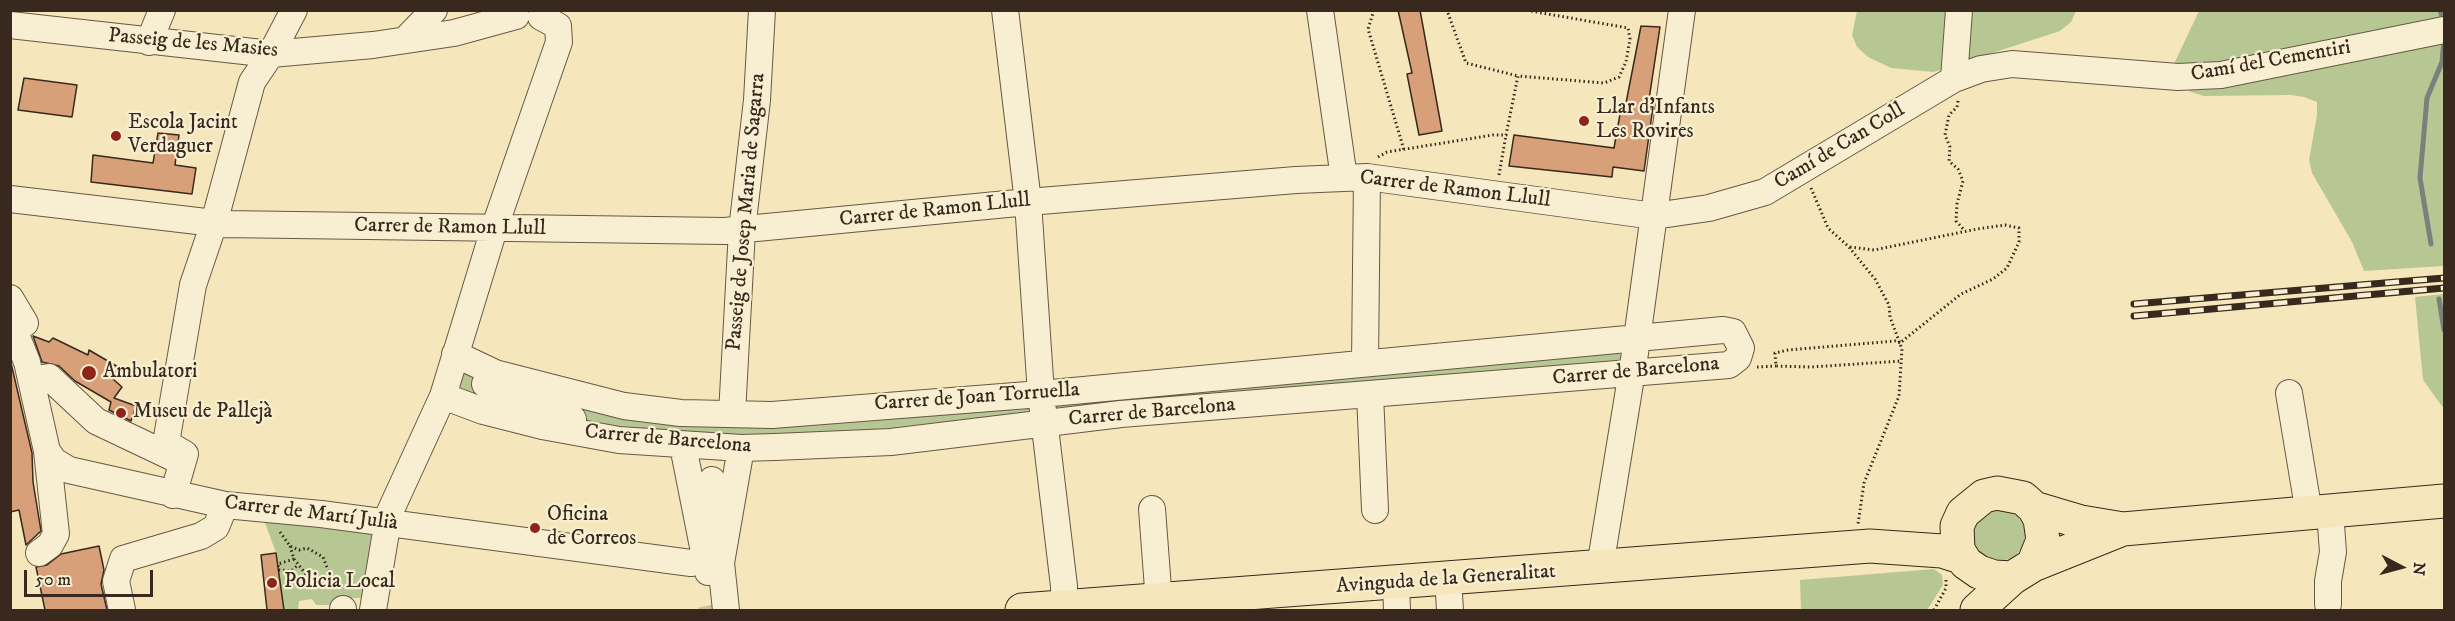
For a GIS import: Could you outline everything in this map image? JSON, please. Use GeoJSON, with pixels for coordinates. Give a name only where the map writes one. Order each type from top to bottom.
{"type":"FeatureCollection","features":[{"type":"Feature","properties":{"kind":"main road"},"geometry":{"type":"LineString","coordinates":[[1865,547],[1963,513],[1984,496],[1997,493],[2023,498],[2034,508],[2043,528],[2043,540],[2022,572],[1977,610]]}},
{"type":"Feature","properties":{"kind":"main road"},"geometry":{"type":"LineString","coordinates":[[2034,508],[2081,522],[2123,529],[2445,501]]}},
{"type":"Feature","properties":{"kind":"main road"},"geometry":{"type":"LineString","coordinates":[[1957,610],[1966,589],[1964,560],[1956,540],[1957,526],[1963,513]]}},
{"type":"Feature","properties":{"kind":"main road"},"geometry":{"type":"LineString","coordinates":[[1865,547],[1942,551],[1964,560],[1987,575],[2022,572],[2123,529]]}},
{"type":"Feature","properties":{"kind":"main road","name":"Avinguda de la Generalitat"},"geometry":{"type":"LineString","coordinates":[[1023,610],[1158,602],[1449,595],[1600,567],[1865,547]]}},
{"type":"Feature","properties":{"kind":"street"},"geometry":{"type":"LineString","coordinates":[[149,42],[162,10]]}},
{"type":"Feature","properties":{"kind":"street"},"geometry":{"type":"LineString","coordinates":[[173,495],[185,454],[166,443],[193,285],[213,223],[252,82],[271,54],[294,10]]}},
{"type":"Feature","properties":{"kind":"street"},"geometry":{"type":"LineString","coordinates":[[405,40],[434,10]]}},
{"type":"Feature","properties":{"kind":"street","name":"Passeig de Josep Maria de Sagarra"},"geometry":{"type":"LineString","coordinates":[[732,414],[742,230],[757,100],[762,10]]}},
{"type":"Feature","properties":{"kind":"street"},"geometry":{"type":"LineString","coordinates":[[1005,10],[1028,202],[1042,408],[1064,609]]}},
{"type":"Feature","properties":{"kind":"street"},"geometry":{"type":"LineString","coordinates":[[1320,10],[1356,177],[1357,361],[1428,376]]}},
{"type":"Feature","properties":{"kind":"street"},"geometry":{"type":"LineString","coordinates":[[1600,567],[1635,355],[1682,10]]}},
{"type":"Feature","properties":{"kind":"street"},"geometry":{"type":"LineString","coordinates":[[1954,79],[1959,10]]}},
{"type":"Feature","properties":{"kind":"street"},"geometry":{"type":"LineString","coordinates":[[373,610],[390,514],[443,396],[494,229],[559,42],[558,26],[529,13]]}},
{"type":"Feature","properties":{"kind":"street","name":"Passeig de les Masies"},"geometry":{"type":"LineString","coordinates":[[10,25],[271,54],[454,33],[529,13]]}},
{"type":"Feature","properties":{"kind":"street","name":"Camí del Cementiri"},"geometry":{"type":"LineString","coordinates":[[1954,79],[1981,69],[2012,64],[2178,77],[2221,75],[2445,30]]}},
{"type":"Feature","properties":{"kind":"street","name":"Camí de Can Coll"},"geometry":{"type":"LineString","coordinates":[[1654,216],[1709,208],[1765,192],[1954,79]]}},
{"type":"Feature","properties":{"kind":"street","name":"Carrer de Ramon Llull"},"geometry":{"type":"LineString","coordinates":[[10,199],[213,223],[494,229],[742,230],[1028,202],[1356,177],[1654,216]]}},
{"type":"Feature","properties":{"kind":"street"},"geometry":{"type":"LineString","coordinates":[[10,298],[25,323],[12,331],[27,362],[47,451],[56,534],[50,546],[39,553]]}},
{"type":"Feature","properties":{"kind":"street"},"geometry":{"type":"LineString","coordinates":[[1203,389],[1382,382],[1472,368],[1731,345]]}},
{"type":"Feature","properties":{"kind":"street","name":"Carrer de Joan Torruella"},"geometry":{"type":"LineString","coordinates":[[452,362],[624,406],[681,413],[772,415],[1042,408],[1203,389],[1357,361],[1506,348],[1635,355]]}},
{"type":"Feature","properties":{"kind":"street","name":"Carrer de Barcelona"},"geometry":{"type":"LineString","coordinates":[[443,396],[483,411],[542,426],[706,454],[741,448],[891,442],[1042,408],[1370,394],[1635,355]]}},
{"type":"Feature","properties":{"kind":"street"},"geometry":{"type":"LineString","coordinates":[[452,362],[556,415],[590,424],[657,434],[706,454],[919,422],[1042,408]]}},
{"type":"Feature","properties":{"kind":"street"},"geometry":{"type":"LineString","coordinates":[[31,380],[49,377],[96,421],[182,462]]}},
{"type":"Feature","properties":{"kind":"street"},"geometry":{"type":"LineString","coordinates":[[2289,393],[2332,552],[2328,604]]}},
{"type":"Feature","properties":{"kind":"street"},"geometry":{"type":"LineString","coordinates":[[1370,394],[1375,510]]}},
{"type":"Feature","properties":{"kind":"street"},"geometry":{"type":"LineString","coordinates":[[719,608],[720,563],[741,448]]}},
{"type":"Feature","properties":{"kind":"street","name":"Carrer de Martí Julià"},"geometry":{"type":"LineString","coordinates":[[47,451],[54,461],[69,470],[225,505],[390,523],[691,563],[700,561],[707,555]]}},
{"type":"Feature","properties":{"kind":"street"},"geometry":{"type":"LineString","coordinates":[[706,454],[716,519],[726,526]]}},
{"type":"Feature","properties":{"kind":"street"},"geometry":{"type":"LineString","coordinates":[[706,454],[707,555],[719,608]]}},
{"type":"Feature","properties":{"kind":"street"},"geometry":{"type":"LineString","coordinates":[[122,610],[116,581],[118,567],[123,559],[201,536],[216,527],[225,505]]}},
{"type":"Feature","properties":{"kind":"street"},"geometry":{"type":"LineString","coordinates":[[1152,509],[1158,602]]}},
{"type":"Feature","properties":{"kind":"path"},"geometry":{"type":"LineString","coordinates":[[1374,10],[1368,29],[1404,150]]}},
{"type":"Feature","properties":{"kind":"path"},"geometry":{"type":"LineString","coordinates":[[1448,13],[1466,63],[1518,76],[1604,83],[1619,77],[1626,62],[1630,39],[1628,28],[1525,10]]}},
{"type":"Feature","properties":{"kind":"path"},"geometry":{"type":"LineString","coordinates":[[1496,194],[1518,76]]}},
{"type":"Feature","properties":{"kind":"path"},"geometry":{"type":"LineString","coordinates":[[1954,79],[1959,97],[1957,107],[1949,115],[1945,135],[1950,147],[1949,161],[1958,169],[1963,182],[1956,220],[1965,231]]}},
{"type":"Feature","properties":{"kind":"path"},"geometry":{"type":"LineString","coordinates":[[1356,177],[1374,159],[1387,152],[1493,135],[1506,135]]}},
{"type":"Feature","properties":{"kind":"path"},"geometry":{"type":"LineString","coordinates":[[1810,165],[1810,187],[1828,228],[1848,246],[1875,279],[1889,305],[1890,317],[1900,343],[1902,361],[1896,410],[1872,461],[1860,503],[1865,547]]}},
{"type":"Feature","properties":{"kind":"path"},"geometry":{"type":"LineString","coordinates":[[1848,246],[1875,250],[1965,231],[2005,225],[2019,228],[2019,242],[2007,268],[1993,279],[1961,294],[1900,343]]}},
{"type":"Feature","properties":{"kind":"path"},"geometry":{"type":"LineString","coordinates":[[1900,343],[1895,341],[1788,350],[1775,353],[1776,366],[1811,367],[1902,361]]}},
{"type":"Feature","properties":{"kind":"path"},"geometry":{"type":"LineString","coordinates":[[271,510],[283,538],[290,546],[294,559],[309,578],[334,582]]}},
{"type":"Feature","properties":{"kind":"path"},"geometry":{"type":"LineString","coordinates":[[290,546],[299,550],[307,548],[323,557],[341,605]]}},
{"type":"Feature","properties":{"kind":"path"},"geometry":{"type":"LineString","coordinates":[[294,559],[278,564],[279,570],[291,571],[298,565]]}},
{"type":"Feature","properties":{"kind":"green space"},"geometry":{"type":"Polygon","coordinates":[[[1857,11],[2076,11],[2071,22],[2060,31],[1934,72],[1891,68],[1868,57],[1857,47],[1852,35],[1857,11]]]}},
{"type":"Feature","properties":{"kind":"green space"},"geometry":{"type":"Polygon","coordinates":[[[2199,11],[2444,11],[2444,266],[2364,271],[2352,242],[2312,173],[2309,160],[2317,102],[2291,95],[2204,96],[2191,92],[2173,79],[2173,66],[2199,11]]]}},
{"type":"Feature","properties":{"kind":"green space"},"geometry":{"type":"Polygon","coordinates":[[[2444,294],[2444,409],[2423,380],[2415,297],[2444,294]]]}},
{"type":"Feature","properties":{"kind":"green space"},"geometry":{"type":"Polygon","coordinates":[[[1621,341],[1619,373],[683,446],[443,396],[451,364],[681,413],[1621,341]]]}},
{"type":"Feature","properties":{"kind":"green space"},"geometry":{"type":"Polygon","coordinates":[[[260,509],[390,523],[375,598],[344,598],[331,605],[316,605],[312,599],[299,601],[298,610],[284,610],[276,553],[260,509]]]}},
{"type":"Feature","properties":{"kind":"green space"},"geometry":{"type":"Polygon","coordinates":[[[1994,509],[2004,509],[2018,516],[2025,535],[2018,554],[2004,561],[1994,561],[1984,557],[1977,550],[1973,540],[1973,530],[1977,520],[1984,513],[1994,509]]]}},
{"type":"Feature","properties":{"kind":"green space"},"geometry":{"type":"Polygon","coordinates":[[[1934,569],[1942,575],[1943,585],[1927,610],[1801,610],[1800,580],[1934,569]]]}},
{"type":"Feature","properties":{"kind":"building"},"geometry":{"type":"Polygon","coordinates":[[[1398,10],[1420,10],[1442,131],[1419,135],[1407,74],[1412,73],[1398,10]]]}},
{"type":"Feature","properties":{"kind":"building"},"geometry":{"type":"Polygon","coordinates":[[[1641,26],[1660,27],[1648,106],[1653,107],[1644,171],[1613,167],[1612,177],[1509,166],[1514,135],[1614,148],[1622,103],[1626,103],[1641,26]]]}},
{"type":"Feature","properties":{"kind":"building"},"geometry":{"type":"Polygon","coordinates":[[[24,78],[77,85],[72,117],[18,110],[24,78]]]}},
{"type":"Feature","properties":{"kind":"building"},"geometry":{"type":"Polygon","coordinates":[[[158,133],[179,135],[175,165],[196,168],[192,194],[91,182],[93,155],[153,163],[158,133]]]}},
{"type":"Feature","properties":{"kind":"building","name":"Ambulatori"},"geometry":{"type":"Polygon","coordinates":[[[33,336],[49,342],[53,338],[88,355],[89,350],[118,367],[113,379],[122,387],[114,398],[136,406],[131,421],[109,410],[111,402],[75,381],[59,366],[42,362],[33,336]]]}},
{"type":"Feature","properties":{"kind":"building"},"geometry":{"type":"Polygon","coordinates":[[[11,363],[32,453],[33,482],[41,531],[26,545],[19,510],[10,512],[11,363]]]}},
{"type":"Feature","properties":{"kind":"building"},"geometry":{"type":"Polygon","coordinates":[[[99,546],[104,570],[101,584],[107,610],[45,610],[36,567],[47,565],[61,554],[99,546]]]}},
{"type":"Feature","properties":{"kind":"building","name":"Policia Local"},"geometry":{"type":"Polygon","coordinates":[[[276,553],[284,610],[267,610],[261,555],[276,553]]]}},
{"type":"Feature","properties":{"kind":"waterway"},"geometry":{"type":"LineString","coordinates":[[2440,10],[2444,23]]}},
{"type":"Feature","properties":{"kind":"waterway"},"geometry":{"type":"LineString","coordinates":[[2431,244],[2420,178],[2427,98],[2442,62],[2444,40]]}},
{"type":"Feature","properties":{"kind":"waterway"},"geometry":{"type":"LineString","coordinates":[[2439,299],[2444,330]]}},
{"type":"Feature","properties":{"kind":"tunnel"},"geometry":{"type":"LineString","coordinates":[[711,605],[712,610]]}},
{"type":"Feature","properties":{"kind":"railway"},"geometry":{"type":"LineString","coordinates":[[2134,304],[2444,278]]}},
{"type":"Feature","properties":{"kind":"railway"},"geometry":{"type":"LineString","coordinates":[[2134,316],[2444,288]]}},
{"type":"Feature","properties":{"kind":"place","name":"Llar d'Infants Les Rovires"},"geometry":{"type":"Point","coordinates":[1584,121]}},
{"type":"Feature","properties":{"kind":"place","name":"Escola Jacint Verdaguer"},"geometry":{"type":"Point","coordinates":[116,136]}},
{"type":"Feature","properties":{"kind":"place","name":"Ambulatori"},"geometry":{"type":"Point","coordinates":[89,373]}},
{"type":"Feature","properties":{"kind":"place","name":"Museu de Pallejà"},"geometry":{"type":"Point","coordinates":[121,413]}},
{"type":"Feature","properties":{"kind":"place","name":"Oficina de Correos"},"geometry":{"type":"Point","coordinates":[535,528]}},
{"type":"Feature","properties":{"kind":"place","name":"Policia Local"},"geometry":{"type":"Point","coordinates":[272,583]}}]}
